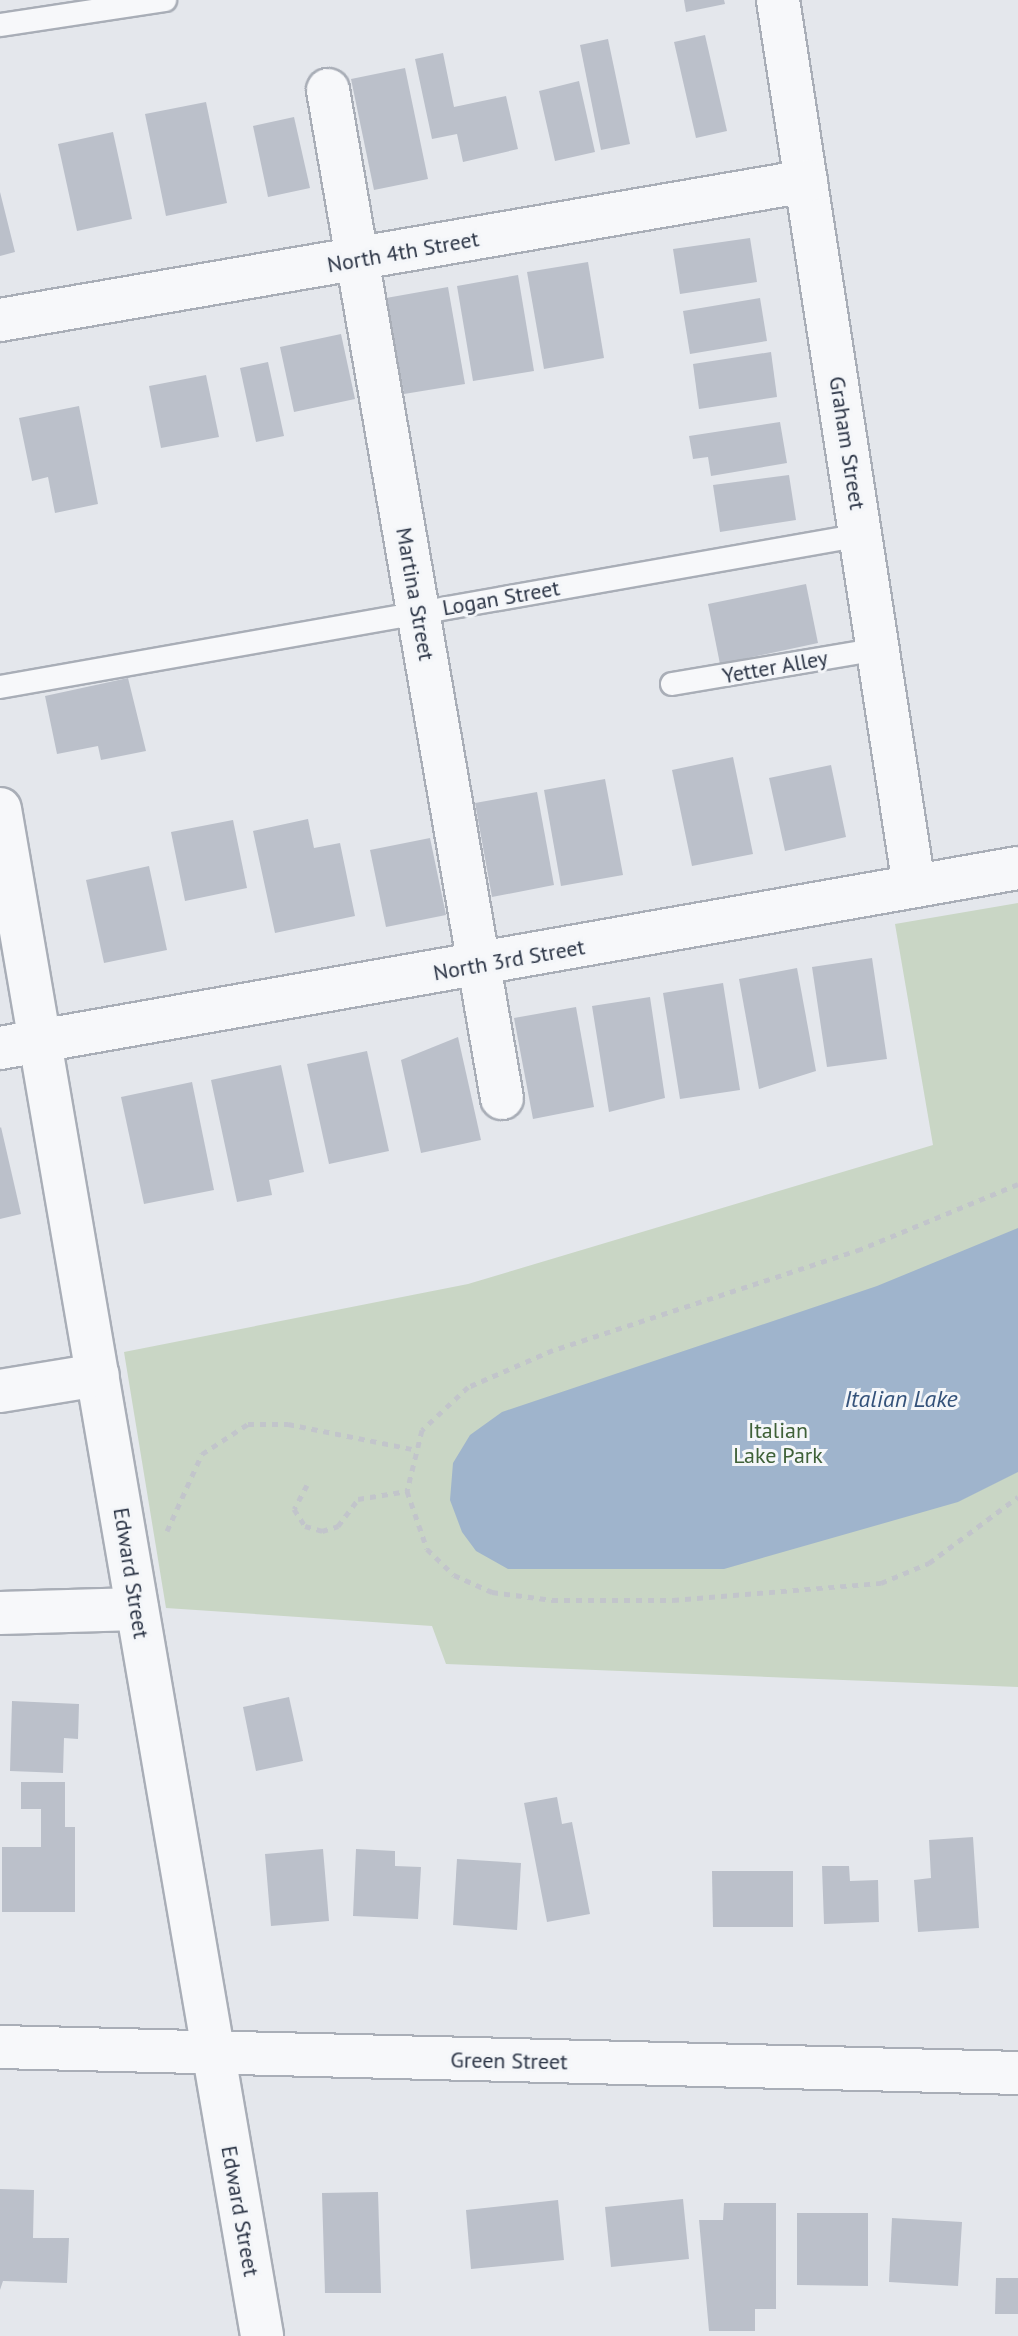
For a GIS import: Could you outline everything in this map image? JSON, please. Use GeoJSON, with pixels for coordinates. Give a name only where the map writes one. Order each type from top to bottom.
{"type":"FeatureCollection","features":[{"type":"Feature","properties":{"kind":"street","name":"Graham Street"},"geometry":{"type":"LineString","coordinates":[[778,0],[914,886]]}},
{"type":"Feature","properties":{"kind":"street","name":"Martina Street"},"geometry":{"type":"LineString","coordinates":[[328,90],[502,1098]]}},
{"type":"Feature","properties":{"kind":"street","name":"North 4th Street"},"geometry":{"type":"LineString","coordinates":[[0,320],[806,181]]}},
{"type":"Feature","properties":{"kind":"street","name":"Edward Street"},"geometry":{"type":"LineString","coordinates":[[0,809],[20,1044],[98,1375],[262,2336]]}},
{"type":"Feature","properties":{"kind":"street","name":"North 3rd Street"},"geometry":{"type":"LineString","coordinates":[[20,1044],[1018,868]]}},
{"type":"Feature","properties":{"kind":"street"},"geometry":{"type":"LineString","coordinates":[[0,1391],[98,1375]]}},
{"type":"Feature","properties":{"kind":"street"},"geometry":{"type":"LineString","coordinates":[[0,1613],[137,1609]]}},
{"type":"Feature","properties":{"kind":"street","name":"Green Street"},"geometry":{"type":"LineString","coordinates":[[0,2047],[1018,2073]]}},
{"type":"Feature","properties":{"kind":"lane"},"geometry":{"type":"LineString","coordinates":[[0,25],[160,0]]}},
{"type":"Feature","properties":{"kind":"lane","name":"Logan Street"},"geometry":{"type":"LineString","coordinates":[[0,687],[861,535]]}},
{"type":"Feature","properties":{"kind":"lane","name":"Yetter Alley"},"geometry":{"type":"LineString","coordinates":[[672,684],[879,649]]}},
{"type":"Feature","properties":{"kind":"path"},"geometry":{"type":"LineString","coordinates":[[1018,1184],[861,1249],[491,1376],[437,1411],[412,1449],[407,1491],[427,1549],[454,1575],[492,1592],[552,1600],[673,1600],[881,1583],[929,1563],[1018,1497]]}},
{"type":"Feature","properties":{"kind":"path"},"geometry":{"type":"LineString","coordinates":[[167,1531],[202,1454],[248,1424],[288,1424],[412,1449]]}},
{"type":"Feature","properties":{"kind":"path"},"geometry":{"type":"LineString","coordinates":[[307,1485],[294,1509],[305,1526],[322,1531],[344,1521],[358,1499],[407,1491]]}},
{"type":"Feature","properties":{"kind":"green space","name":"Italian Lake Park"},"geometry":{"type":"Polygon","coordinates":[[[1018,903],[1018,1687],[446,1664],[432,1626],[166,1608],[124,1352],[468,1284],[933,1145],[895,924],[1018,903]]]}},
{"type":"Feature","properties":{"kind":"water","name":"Italian Lake"},"geometry":{"type":"Polygon","coordinates":[[[1018,1228],[1018,1472],[958,1502],[724,1569],[508,1569],[476,1551],[462,1532],[450,1500],[453,1463],[470,1435],[502,1412],[877,1286],[1018,1228]]]}},
{"type":"Feature","properties":{"kind":"building"},"geometry":{"type":"Polygon","coordinates":[[[684,0],[724,0],[725,4],[686,12],[684,0]]]}},
{"type":"Feature","properties":{"kind":"building"},"geometry":{"type":"Polygon","coordinates":[[[705,35],[727,131],[696,138],[674,42],[705,35]]]}},
{"type":"Feature","properties":{"kind":"building"},"geometry":{"type":"Polygon","coordinates":[[[608,39],[630,144],[601,150],[580,45],[608,39]]]}},
{"type":"Feature","properties":{"kind":"building"},"geometry":{"type":"Polygon","coordinates":[[[443,53],[454,107],[506,96],[518,149],[463,162],[457,134],[432,139],[415,59],[443,53]]]}},
{"type":"Feature","properties":{"kind":"building"},"geometry":{"type":"Polygon","coordinates":[[[405,68],[428,179],[374,190],[351,79],[405,68]]]}},
{"type":"Feature","properties":{"kind":"building"},"geometry":{"type":"Polygon","coordinates":[[[579,81],[595,152],[555,161],[539,91],[579,81]]]}},
{"type":"Feature","properties":{"kind":"building"},"geometry":{"type":"Polygon","coordinates":[[[206,102],[227,203],[166,216],[145,114],[206,102]]]}},
{"type":"Feature","properties":{"kind":"building"},"geometry":{"type":"Polygon","coordinates":[[[294,117],[310,188],[268,197],[253,126],[294,117]]]}},
{"type":"Feature","properties":{"kind":"building"},"geometry":{"type":"Polygon","coordinates":[[[113,132],[132,219],[77,231],[58,144],[113,132]]]}},
{"type":"Feature","properties":{"kind":"building"},"geometry":{"type":"Polygon","coordinates":[[[0,192],[15,252],[0,256],[0,192]]]}},
{"type":"Feature","properties":{"kind":"building"},"geometry":{"type":"Polygon","coordinates":[[[750,238],[757,282],[680,294],[673,249],[750,238]]]}},
{"type":"Feature","properties":{"kind":"building"},"geometry":{"type":"Polygon","coordinates":[[[588,262],[604,358],[544,369],[527,272],[588,262]]]}},
{"type":"Feature","properties":{"kind":"building"},"geometry":{"type":"Polygon","coordinates":[[[518,275],[534,371],[473,381],[457,286],[518,275]]]}},
{"type":"Feature","properties":{"kind":"building"},"geometry":{"type":"Polygon","coordinates":[[[448,287],[465,384],[404,394],[386,298],[448,287]]]}},
{"type":"Feature","properties":{"kind":"building"},"geometry":{"type":"Polygon","coordinates":[[[760,298],[767,341],[690,354],[683,311],[760,298]]]}},
{"type":"Feature","properties":{"kind":"building"},"geometry":{"type":"Polygon","coordinates":[[[341,334],[355,399],[294,412],[280,347],[341,334]]]}},
{"type":"Feature","properties":{"kind":"building"},"geometry":{"type":"Polygon","coordinates":[[[771,352],[777,397],[699,409],[693,364],[771,352]]]}},
{"type":"Feature","properties":{"kind":"building"},"geometry":{"type":"Polygon","coordinates":[[[268,362],[284,436],[256,442],[240,368],[268,362]]]}},
{"type":"Feature","properties":{"kind":"building"},"geometry":{"type":"Polygon","coordinates":[[[206,375],[219,437],[161,448],[149,386],[206,375]]]}},
{"type":"Feature","properties":{"kind":"building"},"geometry":{"type":"Polygon","coordinates":[[[79,406],[98,504],[55,513],[48,477],[32,481],[19,418],[79,406]]]}},
{"type":"Feature","properties":{"kind":"building"},"geometry":{"type":"Polygon","coordinates":[[[780,422],[787,463],[711,476],[708,457],[693,459],[689,436],[780,422]]]}},
{"type":"Feature","properties":{"kind":"building"},"geometry":{"type":"Polygon","coordinates":[[[789,475],[796,520],[720,532],[713,485],[789,475]]]}},
{"type":"Feature","properties":{"kind":"building"},"geometry":{"type":"Polygon","coordinates":[[[806,584],[818,643],[720,664],[708,604],[806,584]]]}},
{"type":"Feature","properties":{"kind":"building"},"geometry":{"type":"Polygon","coordinates":[[[128,678],[146,751],[101,760],[98,746],[57,754],[45,696],[128,678]]]}},
{"type":"Feature","properties":{"kind":"building"},"geometry":{"type":"Polygon","coordinates":[[[733,757],[753,854],[692,866],[672,770],[733,757]]]}},
{"type":"Feature","properties":{"kind":"building"},"geometry":{"type":"Polygon","coordinates":[[[831,765],[846,837],[785,851],[769,778],[831,765]]]}},
{"type":"Feature","properties":{"kind":"building"},"geometry":{"type":"Polygon","coordinates":[[[605,779],[623,875],[561,886],[544,790],[605,779]]]}},
{"type":"Feature","properties":{"kind":"building"},"geometry":{"type":"Polygon","coordinates":[[[537,792],[554,885],[492,897],[475,803],[537,792]]]}},
{"type":"Feature","properties":{"kind":"building"},"geometry":{"type":"Polygon","coordinates":[[[308,819],[314,848],[340,843],[355,916],[275,933],[253,831],[308,819]]]}},
{"type":"Feature","properties":{"kind":"building"},"geometry":{"type":"Polygon","coordinates":[[[233,820],[247,888],[185,901],[171,832],[233,820]]]}},
{"type":"Feature","properties":{"kind":"building"},"geometry":{"type":"Polygon","coordinates":[[[430,838],[446,915],[386,927],[370,850],[430,838]]]}},
{"type":"Feature","properties":{"kind":"building"},"geometry":{"type":"Polygon","coordinates":[[[149,866],[167,950],[104,963],[86,880],[149,866]]]}},
{"type":"Feature","properties":{"kind":"building"},"geometry":{"type":"Polygon","coordinates":[[[872,958],[887,1059],[827,1067],[812,967],[872,958]]]}},
{"type":"Feature","properties":{"kind":"building"},"geometry":{"type":"Polygon","coordinates":[[[797,968],[816,1071],[759,1089],[739,979],[797,968]]]}},
{"type":"Feature","properties":{"kind":"building"},"geometry":{"type":"Polygon","coordinates":[[[723,983],[740,1090],[680,1099],[663,993],[723,983]]]}},
{"type":"Feature","properties":{"kind":"building"},"geometry":{"type":"Polygon","coordinates":[[[650,997],[665,1098],[609,1112],[592,1006],[650,997]]]}},
{"type":"Feature","properties":{"kind":"building"},"geometry":{"type":"Polygon","coordinates":[[[576,1007],[594,1107],[533,1119],[514,1018],[576,1007]]]}},
{"type":"Feature","properties":{"kind":"building"},"geometry":{"type":"Polygon","coordinates":[[[458,1037],[481,1140],[421,1153],[401,1060],[458,1037]]]}},
{"type":"Feature","properties":{"kind":"building"},"geometry":{"type":"Polygon","coordinates":[[[367,1051],[389,1151],[329,1164],[307,1064],[367,1051]]]}},
{"type":"Feature","properties":{"kind":"building"},"geometry":{"type":"Polygon","coordinates":[[[281,1065],[304,1172],[269,1180],[272,1195],[237,1202],[211,1080],[281,1065]]]}},
{"type":"Feature","properties":{"kind":"building"},"geometry":{"type":"Polygon","coordinates":[[[192,1082],[214,1190],[144,1204],[121,1097],[192,1082]]]}},
{"type":"Feature","properties":{"kind":"building"},"geometry":{"type":"Polygon","coordinates":[[[0,1128],[21,1214],[0,1219],[0,1128]]]}},
{"type":"Feature","properties":{"kind":"building"},"geometry":{"type":"Polygon","coordinates":[[[289,1697],[303,1761],[256,1771],[243,1707],[289,1697]]]}},
{"type":"Feature","properties":{"kind":"building"},"geometry":{"type":"Polygon","coordinates":[[[12,1701],[79,1704],[78,1739],[64,1738],[63,1773],[10,1771],[12,1701]]]}},
{"type":"Feature","properties":{"kind":"building"},"geometry":{"type":"Polygon","coordinates":[[[21,1782],[65,1782],[65,1827],[75,1827],[75,1912],[2,1912],[2,1847],[41,1847],[41,1809],[21,1809],[21,1782]]]}},
{"type":"Feature","properties":{"kind":"building"},"geometry":{"type":"Polygon","coordinates":[[[557,1797],[562,1824],[572,1822],[590,1914],[547,1922],[524,1803],[557,1797]]]}},
{"type":"Feature","properties":{"kind":"building"},"geometry":{"type":"Polygon","coordinates":[[[973,1837],[979,1928],[918,1932],[914,1880],[931,1878],[929,1840],[973,1837]]]}},
{"type":"Feature","properties":{"kind":"building"},"geometry":{"type":"Polygon","coordinates":[[[323,1849],[329,1921],[271,1926],[265,1854],[323,1849]]]}},
{"type":"Feature","properties":{"kind":"building"},"geometry":{"type":"Polygon","coordinates":[[[356,1849],[395,1851],[395,1866],[421,1867],[418,1919],[353,1916],[356,1849]]]}},
{"type":"Feature","properties":{"kind":"building"},"geometry":{"type":"Polygon","coordinates":[[[457,1859],[521,1863],[517,1930],[453,1925],[457,1859]]]}},
{"type":"Feature","properties":{"kind":"building"},"geometry":{"type":"Polygon","coordinates":[[[822,1866],[849,1866],[850,1881],[878,1880],[879,1922],[824,1924],[822,1866]]]}},
{"type":"Feature","properties":{"kind":"building"},"geometry":{"type":"Polygon","coordinates":[[[712,1871],[793,1871],[793,1927],[713,1927],[712,1871]]]}},
{"type":"Feature","properties":{"kind":"building"},"geometry":{"type":"Polygon","coordinates":[[[0,2189],[34,2190],[33,2238],[69,2238],[67,2283],[3,2281],[0,2290],[0,2189]]]}},
{"type":"Feature","properties":{"kind":"building"},"geometry":{"type":"Polygon","coordinates":[[[378,2192],[381,2293],[325,2293],[322,2193],[378,2192]]]}},
{"type":"Feature","properties":{"kind":"building"},"geometry":{"type":"Polygon","coordinates":[[[683,2199],[689,2259],[611,2267],[605,2207],[683,2199]]]}},
{"type":"Feature","properties":{"kind":"building"},"geometry":{"type":"Polygon","coordinates":[[[558,2200],[564,2260],[471,2269],[466,2210],[558,2200]]]}},
{"type":"Feature","properties":{"kind":"building"},"geometry":{"type":"Polygon","coordinates":[[[724,2203],[776,2203],[776,2309],[755,2309],[755,2331],[709,2331],[699,2220],[723,2220],[724,2203]]]}},
{"type":"Feature","properties":{"kind":"building"},"geometry":{"type":"Polygon","coordinates":[[[797,2213],[868,2213],[868,2286],[797,2285],[797,2213]]]}},
{"type":"Feature","properties":{"kind":"building"},"geometry":{"type":"Polygon","coordinates":[[[892,2218],[962,2222],[958,2286],[889,2282],[892,2218]]]}},
{"type":"Feature","properties":{"kind":"building"},"geometry":{"type":"Polygon","coordinates":[[[996,2278],[1018,2278],[1018,2314],[995,2314],[996,2278]]]}}]}
